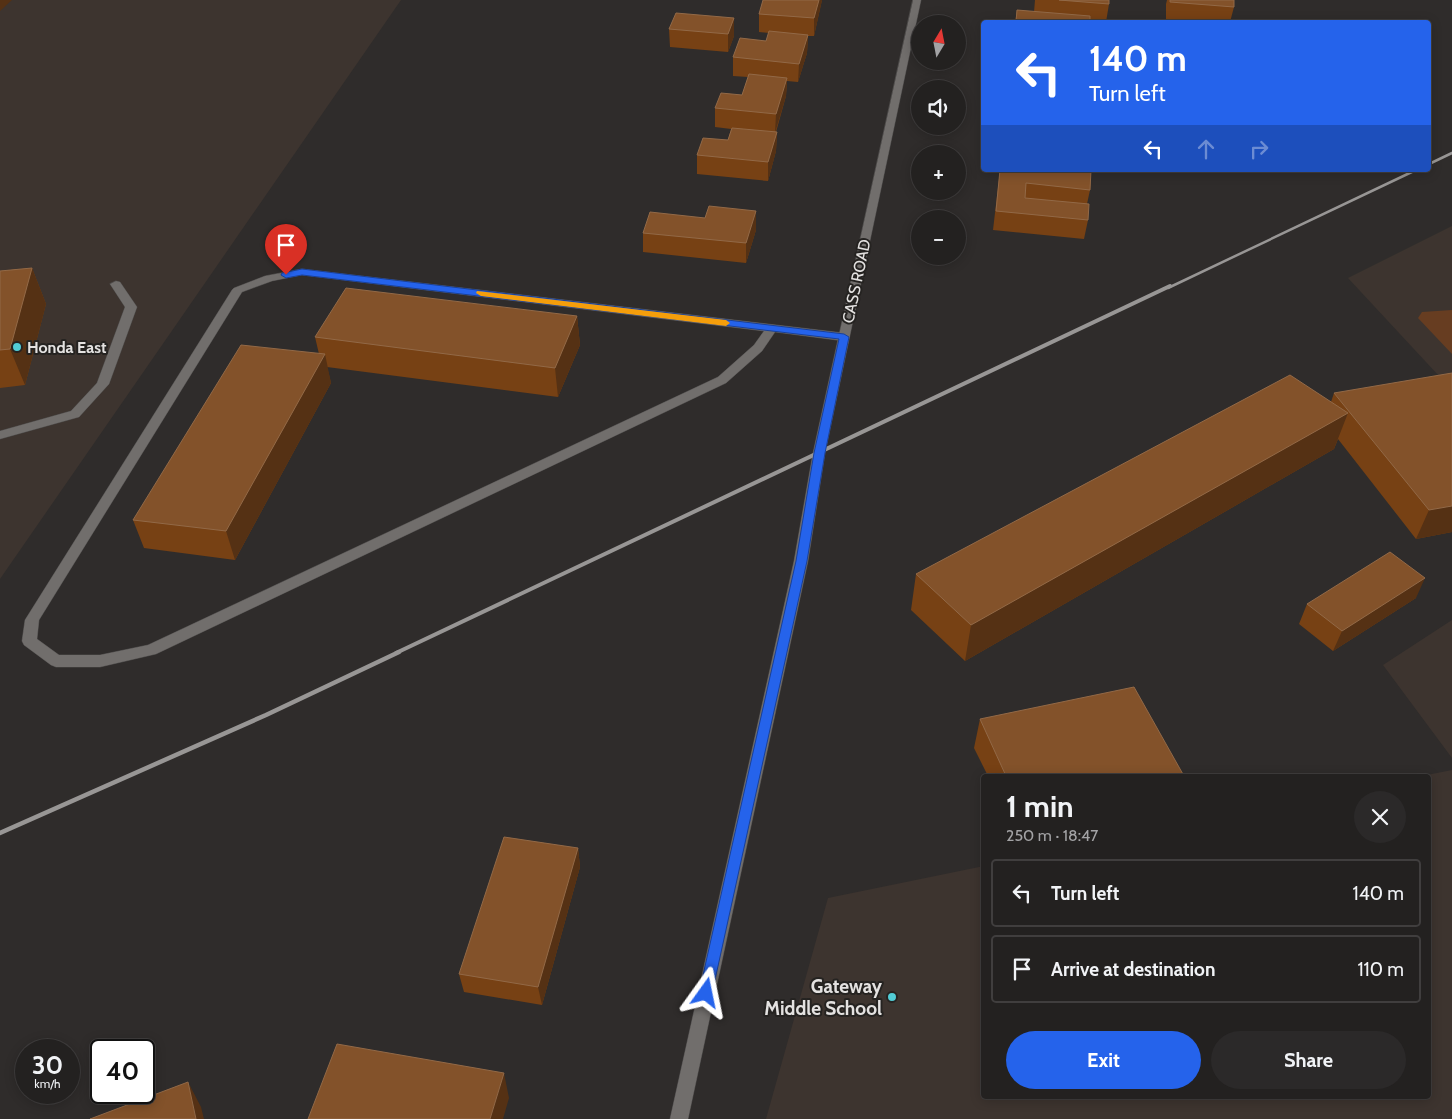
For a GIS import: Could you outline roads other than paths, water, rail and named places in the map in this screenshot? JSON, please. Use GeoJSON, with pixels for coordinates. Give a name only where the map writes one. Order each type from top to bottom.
{"type":"FeatureCollection","features":[{"type":"Feature","properties":{"kind":"street","name":"CASS ROAD"},"geometry":{"type":"LineString","coordinates":[[679,1119],[801,561],[820,453],[917,0]]}},
{"type":"Feature","properties":{"kind":"street"},"geometry":{"type":"LineString","coordinates":[[772,328],[758,348],[722,380],[151,650],[100,661],[56,661],[29,642],[32,620],[52,586],[238,290],[269,278],[302,272],[772,328],[844,337]]}},
{"type":"Feature","properties":{"kind":"street"},"geometry":{"type":"LineString","coordinates":[[0,436],[75,414],[103,384],[131,307],[116,284]]}},
{"type":"Feature","properties":{"kind":"railway"},"geometry":{"type":"LineString","coordinates":[[1431,163],[1452,153]]}},
{"type":"Feature","properties":{"kind":"railway"},"geometry":{"type":"LineString","coordinates":[[1168,288],[1412,172]]}},
{"type":"Feature","properties":{"kind":"railway"},"geometry":{"type":"LineString","coordinates":[[396,653],[1170,286]]}},
{"type":"Feature","properties":{"kind":"railway"},"geometry":{"type":"LineString","coordinates":[[0,833],[266,715],[399,652]]}},
{"type":"Feature","properties":{"kind":"place","name":"Honda East"},"geometry":{"type":"Point","coordinates":[17,347]}},
{"type":"Feature","properties":{"kind":"place","name":"Gateway Middle School"},"geometry":{"type":"Point","coordinates":[892,997]}}]}
